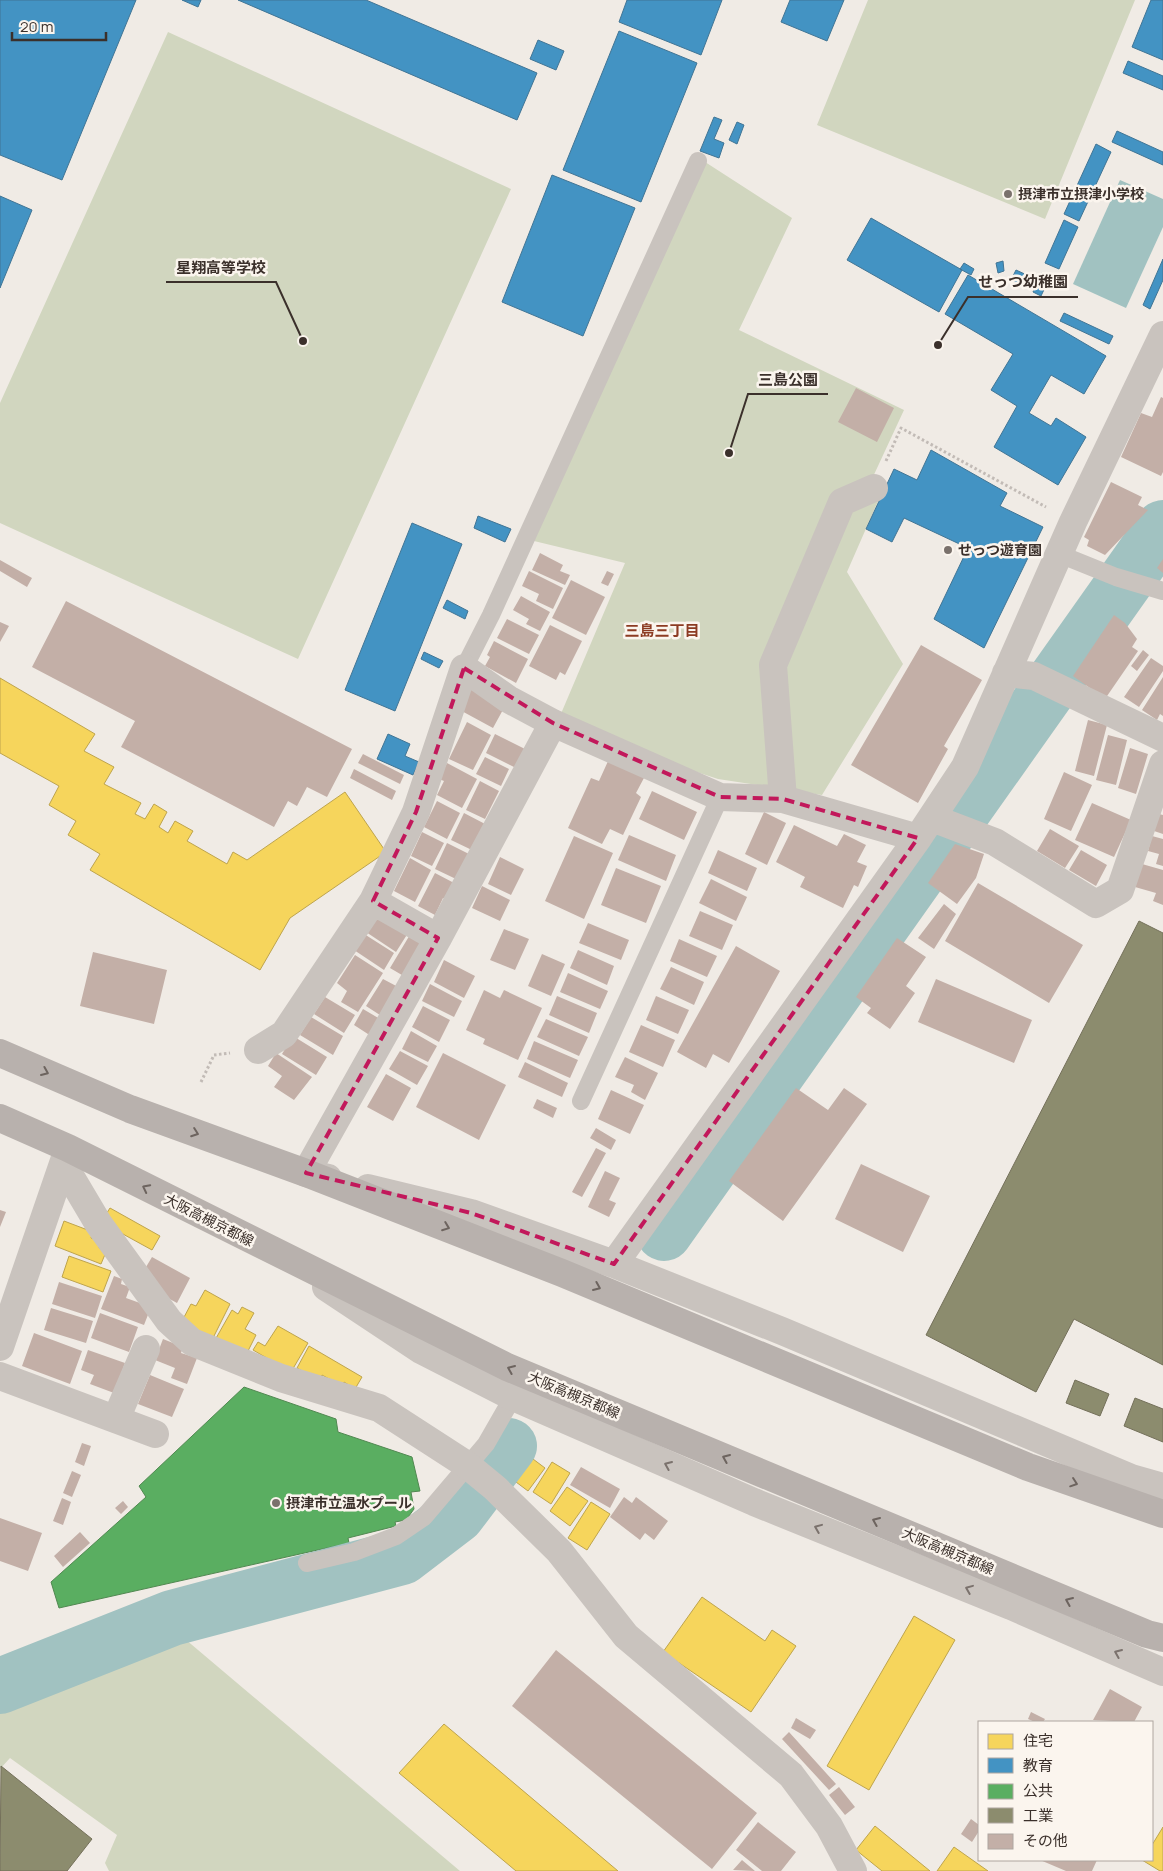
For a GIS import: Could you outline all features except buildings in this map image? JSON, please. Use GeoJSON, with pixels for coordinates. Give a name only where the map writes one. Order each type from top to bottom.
{"type":"FeatureCollection","features":[{"type":"Feature","properties":{"kind":"main road"},"geometry":{"type":"LineString","coordinates":[[0,1053],[130,1109],[306,1172],[562,1273],[1028,1467],[1163,1514]]}},
{"type":"Feature","properties":{"kind":"main road","name":"大阪高槻京都線"},"geometry":{"type":"LineString","coordinates":[[0,1118],[65,1156],[270,1251],[507,1367],[985,1567],[1163,1638]]}},
{"type":"Feature","properties":{"kind":"street"},"geometry":{"type":"LineString","coordinates":[[614,1264],[939,826],[1073,522],[1155,374],[1163,335]]}},
{"type":"Feature","properties":{"kind":"street"},"geometry":{"type":"LineString","coordinates":[[783,799],[773,665],[842,502],[874,488]]}},
{"type":"Feature","properties":{"kind":"street"},"geometry":{"type":"LineString","coordinates":[[258,1050],[284,1034],[373,901],[416,812],[464,668],[508,699],[553,723],[720,797],[783,799],[939,826],[994,842],[1096,904],[1120,890],[1163,764]]}},
{"type":"Feature","properties":{"kind":"street"},"geometry":{"type":"LineString","coordinates":[[1006,673],[1034,676],[1163,738]]}},
{"type":"Feature","properties":{"kind":"street"},"geometry":{"type":"LineString","coordinates":[[553,723],[438,938],[306,1172],[471,1213],[614,1264],[782,1331],[1131,1478],[1163,1487]]}},
{"type":"Feature","properties":{"kind":"street"},"geometry":{"type":"LineString","coordinates":[[373,901],[438,938]]}},
{"type":"Feature","properties":{"kind":"street"},"geometry":{"type":"LineString","coordinates":[[0,1347],[65,1156]]}},
{"type":"Feature","properties":{"kind":"street"},"geometry":{"type":"LineString","coordinates":[[65,1156],[98,1223],[163,1314],[192,1342],[280,1378],[379,1408],[480,1475],[559,1551],[626,1636],[792,1775],[829,1826],[853,1871]]}},
{"type":"Feature","properties":{"kind":"street"},"geometry":{"type":"LineString","coordinates":[[270,1251],[421,1350],[513,1398],[754,1502],[1011,1606],[1163,1672]]}},
{"type":"Feature","properties":{"kind":"street"},"geometry":{"type":"LineString","coordinates":[[116,1419],[146,1350]]}},
{"type":"Feature","properties":{"kind":"street"},"geometry":{"type":"LineString","coordinates":[[0,1376],[155,1434]]}},
{"type":"Feature","properties":{"kind":"lane"},"geometry":{"type":"LineString","coordinates":[[464,668],[491,616],[698,161]]}},
{"type":"Feature","properties":{"kind":"lane"},"geometry":{"type":"LineString","coordinates":[[1059,554],[1116,577],[1163,591]]}},
{"type":"Feature","properties":{"kind":"lane"},"geometry":{"type":"LineString","coordinates":[[581,1101],[720,797]]}},
{"type":"Feature","properties":{"kind":"lane"},"geometry":{"type":"LineString","coordinates":[[306,1563],[354,1552],[396,1536],[480,1475],[486,1444],[513,1398]]}},
{"type":"Feature","properties":{"kind":"path"},"geometry":{"type":"LineString","coordinates":[[874,488],[901,428],[1073,522]]}},
{"type":"Feature","properties":{"kind":"path"},"geometry":{"type":"LineString","coordinates":[[200,1082],[214,1055],[258,1050]]}},
{"type":"Feature","properties":{"kind":"highlighted area"},"geometry":{"type":"Polygon","coordinates":[[[464,668],[553,723],[720,797],[783,799],[918,838],[614,1264],[471,1213],[306,1173],[438,938],[373,901],[416,812],[464,668]]]}},
{"type":"Feature","properties":{"kind":"green space"},"geometry":{"type":"Polygon","coordinates":[[[868,0],[1135,0],[1045,219],[817,125],[868,0]]]}},
{"type":"Feature","properties":{"kind":"green space"},"geometry":{"type":"Polygon","coordinates":[[[168,32],[511,189],[298,659],[0,523],[0,403],[168,32]]]}},
{"type":"Feature","properties":{"kind":"green space"},"geometry":{"type":"Polygon","coordinates":[[[702,160],[792,218],[739,330],[904,410],[865,494],[879,499],[847,572],[903,664],[822,795],[718,779],[651,757],[560,716],[625,563],[534,541],[702,160]]]}},
{"type":"Feature","properties":{"kind":"green space"},"geometry":{"type":"Polygon","coordinates":[[[172,1628],[460,1871],[109,1871],[105,1863],[117,1835],[10,1758],[0,1769],[0,1701],[172,1628]]]}},
{"type":"Feature","properties":{"kind":"water"},"geometry":{"type":"Polygon","coordinates":[[[1120,180],[1163,199],[1163,227],[1126,308],[1073,284],[1120,180]]]}},
{"type":"Feature","properties":{"kind":"waterway"},"geometry":{"type":"LineString","coordinates":[[664,1233],[1163,528]]}},
{"type":"Feature","properties":{"kind":"waterway"},"geometry":{"type":"LineString","coordinates":[[0,1686],[172,1618],[402,1557],[457,1515],[509,1446]]}},
{"type":"Feature","properties":{"kind":"place","name":"摂津市立摂津小学校"},"geometry":{"type":"Point","coordinates":[1008,194]}},
{"type":"Feature","properties":{"kind":"place","name":"星翔高等学校"},"geometry":{"type":"Point","coordinates":[303,341]}},
{"type":"Feature","properties":{"kind":"place","name":"せっつ幼稚園"},"geometry":{"type":"Point","coordinates":[938,345]}},
{"type":"Feature","properties":{"kind":"place","name":"三島公園"},"geometry":{"type":"Point","coordinates":[729,453]}},
{"type":"Feature","properties":{"kind":"place","name":"せっつ遊育園"},"geometry":{"type":"Point","coordinates":[948,550]}},
{"type":"Feature","properties":{"kind":"place","name":"摂津市立温水プール"},"geometry":{"type":"Point","coordinates":[276,1503]}},
{"type":"Feature","properties":{"kind":"district","name":"三島三丁目"},"geometry":{"type":"Point","coordinates":[662,631]}}]}
